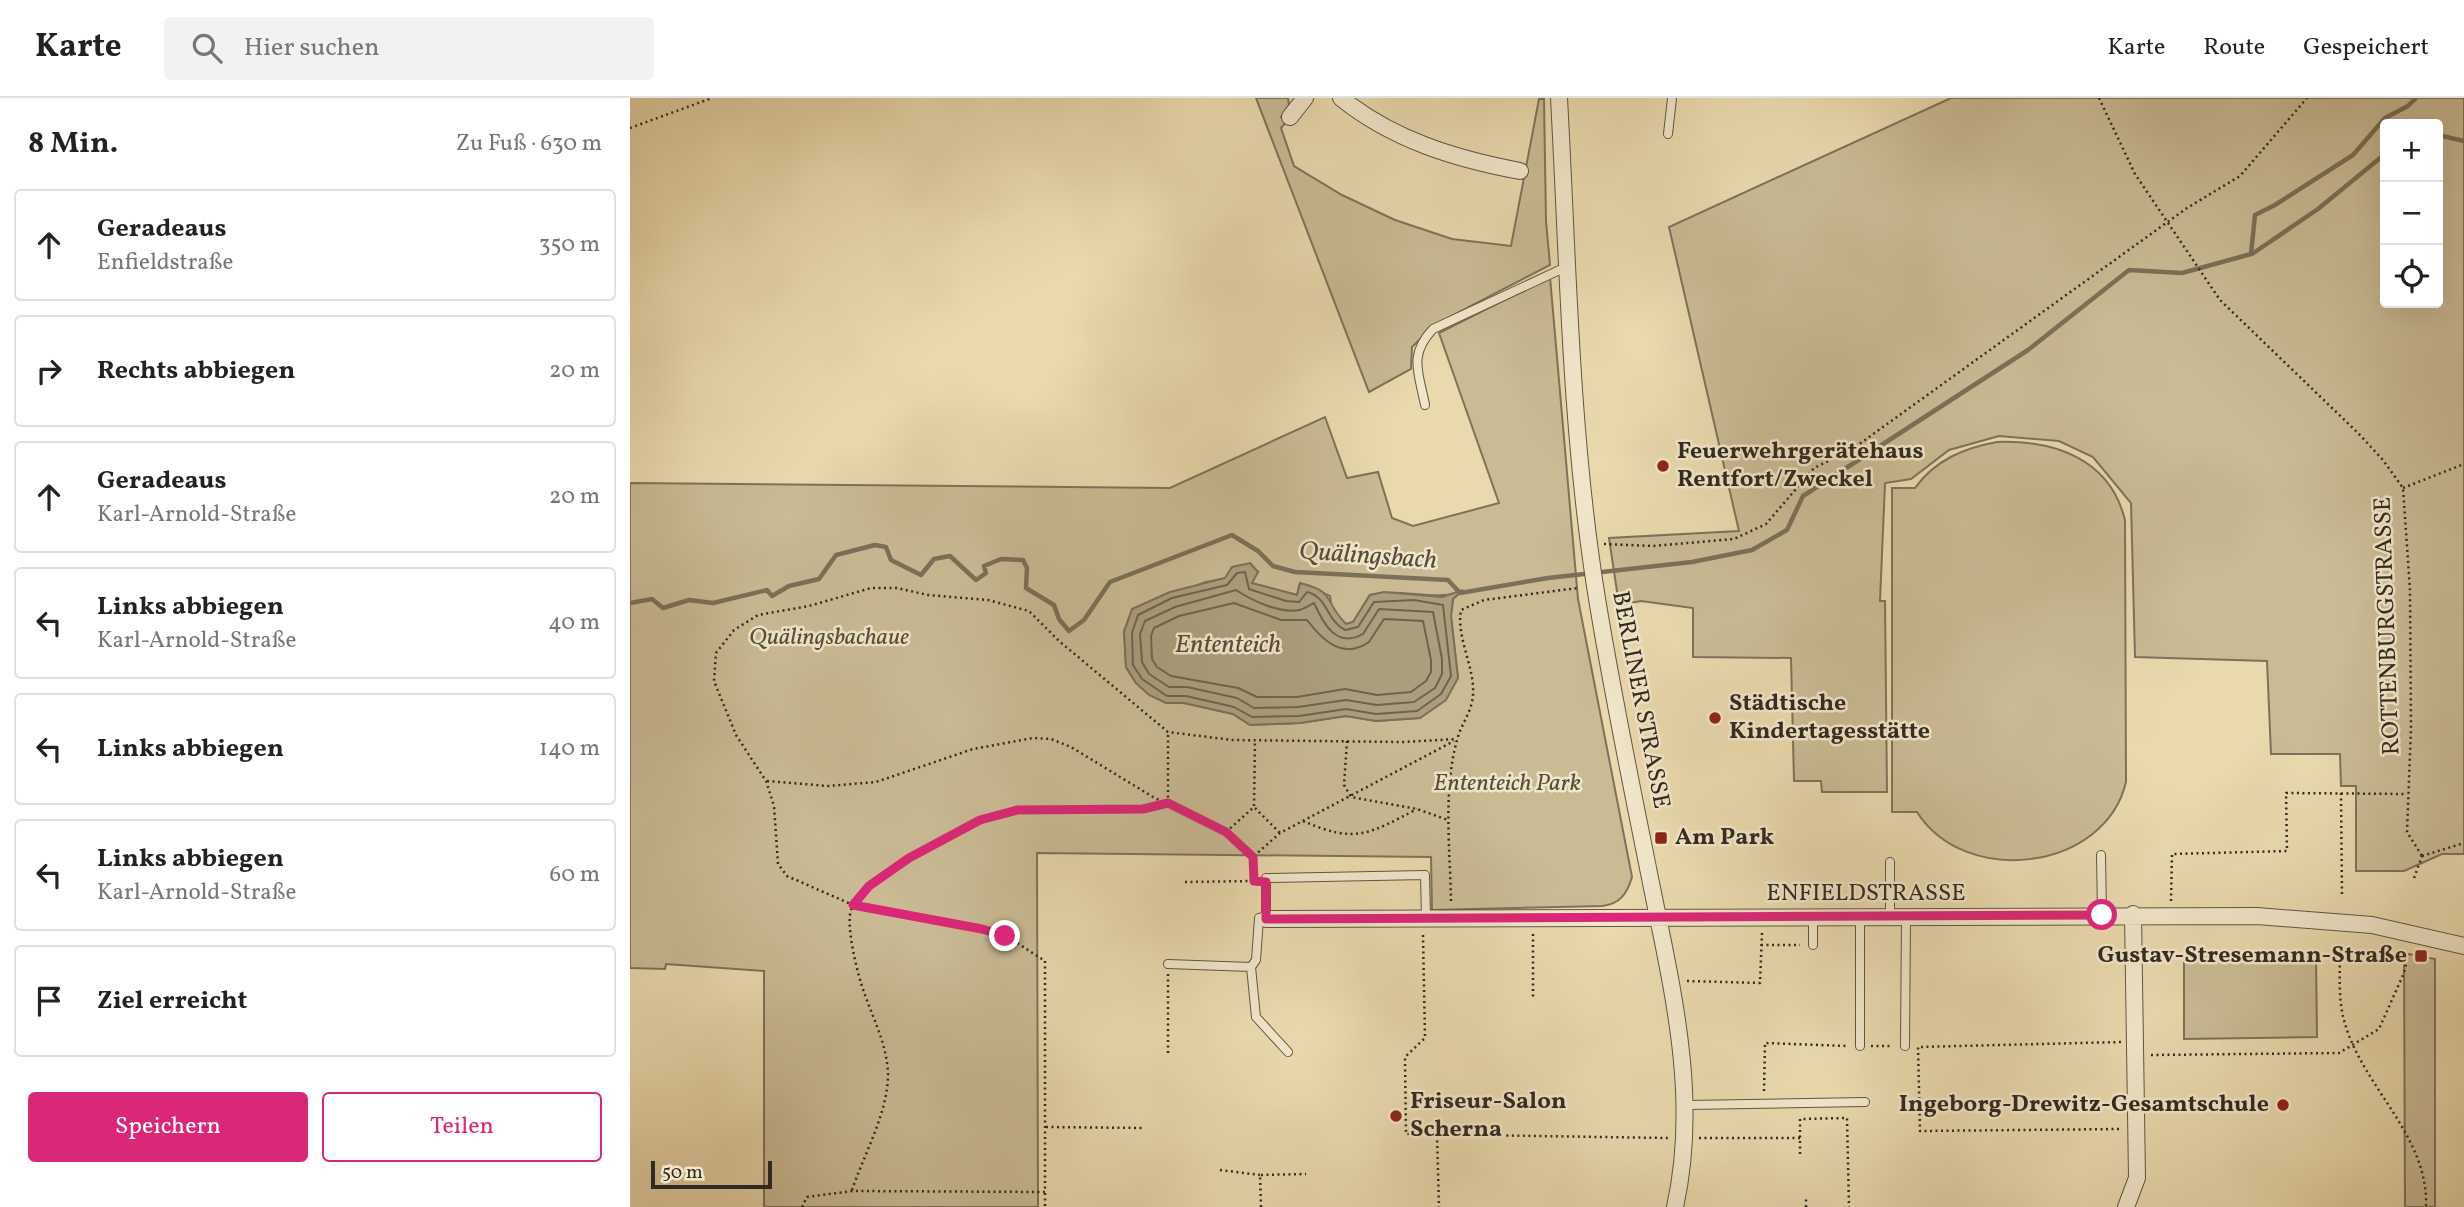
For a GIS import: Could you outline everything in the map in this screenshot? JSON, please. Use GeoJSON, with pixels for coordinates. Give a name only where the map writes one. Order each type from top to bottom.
{"type":"FeatureCollection","features":[{"type":"Feature","properties":{"kind":"street"},"geometry":{"type":"LineString","coordinates":[[1290,117],[1305,98]]}},
{"type":"Feature","properties":{"kind":"street"},"geometry":{"type":"LineString","coordinates":[[1341,98],[1384,126],[1430,148],[1475,162],[1520,171]]}},
{"type":"Feature","properties":{"kind":"street","name":"BERLINER STRASSE"},"geometry":{"type":"LineString","coordinates":[[1559,98],[1566,267],[1577,431],[1595,585],[1681,1045],[1686,1105],[1675,1207]]}},
{"type":"Feature","properties":{"kind":"street"},"geometry":{"type":"LineString","coordinates":[[2126,1207],[2137,1178],[2133,914]]}},
{"type":"Feature","properties":{"kind":"street","name":"ENFIELDSTRASSE"},"geometry":{"type":"LineString","coordinates":[[1266,919],[2133,914],[2325,920],[2413,934],[2464,946]]}},
{"type":"Feature","properties":{"kind":"lane"},"geometry":{"type":"LineString","coordinates":[[1668,134],[1672,98]]}},
{"type":"Feature","properties":{"kind":"lane"},"geometry":{"type":"LineString","coordinates":[[1425,405],[1416,356],[1421,342],[1433,329],[1566,267]]}},
{"type":"Feature","properties":{"kind":"lane"},"geometry":{"type":"LineString","coordinates":[[2101,855],[2102,915]]}},
{"type":"Feature","properties":{"kind":"lane"},"geometry":{"type":"LineString","coordinates":[[1890,862],[1898,916],[1905,1046]]}},
{"type":"Feature","properties":{"kind":"lane"},"geometry":{"type":"LineString","coordinates":[[1287,1052],[1256,1017],[1251,967],[1256,960],[1259,918],[1266,919],[1266,878],[1425,875],[1424,918]]}},
{"type":"Feature","properties":{"kind":"lane"},"geometry":{"type":"LineString","coordinates":[[1812,917],[1813,945]]}},
{"type":"Feature","properties":{"kind":"lane"},"geometry":{"type":"LineString","coordinates":[[1860,917],[1860,1046]]}},
{"type":"Feature","properties":{"kind":"lane"},"geometry":{"type":"LineString","coordinates":[[1168,964],[1251,967]]}},
{"type":"Feature","properties":{"kind":"lane"},"geometry":{"type":"LineString","coordinates":[[1686,1105],[1865,1102]]}},
{"type":"Feature","properties":{"kind":"path"},"geometry":{"type":"LineString","coordinates":[[630,128],[712,98]]}},
{"type":"Feature","properties":{"kind":"path","name":"ROTTENBURGSTRASSE"},"geometry":{"type":"LineString","coordinates":[[2099,98],[2135,174],[2231,312],[2358,433],[2383,460],[2403,488],[2410,590],[2411,739],[2406,794],[2407,832],[2422,856]]}},
{"type":"Feature","properties":{"kind":"path"},"geometry":{"type":"LineString","coordinates":[[1590,543],[1653,546],[1734,539],[1766,524],[1814,468],[1851,450],[2168,223],[2240,176],[2307,98]]}},
{"type":"Feature","properties":{"kind":"path"},"geometry":{"type":"LineString","coordinates":[[2403,488],[2464,464]]}},
{"type":"Feature","properties":{"kind":"path"},"geometry":{"type":"LineString","coordinates":[[1451,917],[1448,820],[1457,739],[1469,714],[1473,693],[1461,610],[1475,602],[1595,585]]}},
{"type":"Feature","properties":{"kind":"path"},"geometry":{"type":"LineString","coordinates":[[1045,1207],[1045,961],[1005,936],[982,929],[853,905],[798,883],[781,870],[776,855],[774,806],[766,781],[736,735],[719,698],[713,665],[722,642],[746,621],[758,615],[809,606],[871,588],[897,588],[928,596],[988,600],[1029,611],[1059,641],[1168,732],[1255,740],[1457,739]]}},
{"type":"Feature","properties":{"kind":"path"},"geometry":{"type":"LineString","coordinates":[[1168,732],[1168,803]]}},
{"type":"Feature","properties":{"kind":"path"},"geometry":{"type":"LineString","coordinates":[[766,781],[775,779],[828,786],[876,782],[973,748],[1032,738],[1051,739],[1071,747],[1168,803],[1226,832],[1253,857],[1254,881]]}},
{"type":"Feature","properties":{"kind":"path"},"geometry":{"type":"LineString","coordinates":[[1253,857],[1280,833],[1457,739]]}},
{"type":"Feature","properties":{"kind":"path"},"geometry":{"type":"LineString","coordinates":[[1255,740],[1254,807],[1280,833]]}},
{"type":"Feature","properties":{"kind":"path"},"geometry":{"type":"LineString","coordinates":[[1347,741],[1344,785],[1351,797],[1417,810],[1448,820]]}},
{"type":"Feature","properties":{"kind":"path"},"geometry":{"type":"LineString","coordinates":[[2171,915],[2172,854],[2287,851],[2286,793],[2406,794]]}},
{"type":"Feature","properties":{"kind":"path"},"geometry":{"type":"LineString","coordinates":[[2341,793],[2342,897]]}},
{"type":"Feature","properties":{"kind":"path"},"geometry":{"type":"LineString","coordinates":[[852,1191],[882,1108],[888,1076],[883,1047],[857,965],[850,914],[853,905],[869,886],[909,858],[961,829],[998,813],[1045,808],[1143,809],[1168,803]]}},
{"type":"Feature","properties":{"kind":"path"},"geometry":{"type":"LineString","coordinates":[[1226,832],[1254,807]]}},
{"type":"Feature","properties":{"kind":"path"},"geometry":{"type":"LineString","coordinates":[[1303,821],[1340,834],[1361,834],[1388,827],[1417,810]]}},
{"type":"Feature","properties":{"kind":"path"},"geometry":{"type":"LineString","coordinates":[[2414,878],[2422,856],[2464,843]]}},
{"type":"Feature","properties":{"kind":"path"},"geometry":{"type":"LineString","coordinates":[[1185,882],[1266,882]]}},
{"type":"Feature","properties":{"kind":"path"},"geometry":{"type":"LineString","coordinates":[[1533,917],[1533,998]]}},
{"type":"Feature","properties":{"kind":"path"},"geometry":{"type":"LineString","coordinates":[[1670,981],[1760,983],[1763,917]]}},
{"type":"Feature","properties":{"kind":"path"},"geometry":{"type":"LineString","coordinates":[[1424,918],[1425,1038],[1405,1057],[1406,1134],[1800,1138]]}},
{"type":"Feature","properties":{"kind":"path"},"geometry":{"type":"LineString","coordinates":[[2136,1128],[1920,1131],[1917,1047],[2339,1053],[2379,1029],[2404,973],[2413,934]]}},
{"type":"Feature","properties":{"kind":"path"},"geometry":{"type":"LineString","coordinates":[[1761,945],[1813,945]]}},
{"type":"Feature","properties":{"kind":"path"},"geometry":{"type":"LineString","coordinates":[[2340,949],[2343,1019],[2354,1045],[2416,1154],[2427,1186],[2426,1207]]}},
{"type":"Feature","properties":{"kind":"path"},"geometry":{"type":"LineString","coordinates":[[1168,964],[1168,1054]]}},
{"type":"Feature","properties":{"kind":"path"},"geometry":{"type":"LineString","coordinates":[[1764,1102],[1765,1044],[1905,1046]]}},
{"type":"Feature","properties":{"kind":"path"},"geometry":{"type":"LineString","coordinates":[[1800,1154],[1800,1119],[1847,1118],[1849,1207]]}},
{"type":"Feature","properties":{"kind":"path"},"geometry":{"type":"LineString","coordinates":[[1046,1127],[1143,1128]]}},
{"type":"Feature","properties":{"kind":"path"},"geometry":{"type":"LineString","coordinates":[[1437,1135],[1439,1207]]}},
{"type":"Feature","properties":{"kind":"path"},"geometry":{"type":"LineString","coordinates":[[1220,1170],[1260,1175],[1306,1174]]}},
{"type":"Feature","properties":{"kind":"path"},"geometry":{"type":"LineString","coordinates":[[1260,1175],[1261,1207]]}},
{"type":"Feature","properties":{"kind":"path"},"geometry":{"type":"LineString","coordinates":[[802,1207],[807,1197],[815,1194],[852,1191],[1045,1192]]}},
{"type":"Feature","properties":{"kind":"path"},"geometry":{"type":"LineString","coordinates":[[1806,1198],[1806,1207]]}},
{"type":"Feature","properties":{"kind":"green space"},"geometry":{"type":"Polygon","coordinates":[[[1256,98],[1288,98],[1289,105],[1281,117],[1286,122],[1281,128],[1294,166],[1342,195],[1395,220],[1452,239],[1511,246],[1539,99],[1544,99],[1546,221],[1550,265],[1436,324],[1412,347],[1411,369],[1369,392],[1256,98]]]}},
{"type":"Feature","properties":{"kind":"green space"},"geometry":{"type":"Polygon","coordinates":[[[1951,98],[2464,98],[2464,854],[2442,854],[2404,871],[2356,871],[2356,786],[2341,786],[2340,754],[2271,754],[2267,661],[2135,657],[2131,503],[2093,457],[2059,441],[1999,436],[1949,450],[1911,479],[1885,483],[1880,601],[1885,601],[1887,792],[1822,792],[1821,781],[1794,781],[1791,658],[1693,657],[1693,608],[1641,601],[1619,605],[1609,538],[1739,531],[1669,227],[1951,98]]]}},
{"type":"Feature","properties":{"kind":"green space"},"geometry":{"type":"Polygon","coordinates":[[[1550,277],[1578,599],[1632,877],[1625,893],[1614,903],[1602,906],[1432,910],[1431,857],[1037,853],[1038,1207],[764,1207],[764,971],[666,964],[665,969],[630,968],[630,483],[1170,488],[1325,417],[1347,478],[1378,472],[1392,518],[1413,526],[1499,503],[1439,333],[1550,277]],[[1258,572],[1206,582],[1133,609],[1124,631],[1126,667],[1136,683],[1166,703],[1184,703],[1233,714],[1250,725],[1300,723],[1346,716],[1376,721],[1420,718],[1458,678],[1451,616],[1453,599],[1460,593],[1370,595],[1353,622],[1346,624],[1332,610],[1330,596],[1300,583],[1297,595],[1251,583],[1258,572]]]}},
{"type":"Feature","properties":{"kind":"green space"},"geometry":{"type":"Polygon","coordinates":[[[1997,442],[2039,445],[2077,457],[2107,482],[2118,499],[2125,520],[2126,782],[2113,812],[2091,835],[2063,851],[2032,859],[1999,859],[1967,852],[1939,836],[1917,812],[1892,812],[1892,488],[1915,488],[1932,470],[1951,457],[1997,442]]]}},
{"type":"Feature","properties":{"kind":"green space"},"geometry":{"type":"Polygon","coordinates":[[[2404,953],[2435,959],[2435,1207],[2405,1207],[2404,953]]]}},
{"type":"Feature","properties":{"kind":"green space"},"geometry":{"type":"Polygon","coordinates":[[[2184,957],[2316,957],[2317,1037],[2184,1039],[2184,957]]]}},
{"type":"Feature","properties":{"kind":"water","name":"Ententeich"},"geometry":{"type":"Polygon","coordinates":[[[1250,563],[1258,572],[1252,583],[1297,595],[1300,583],[1312,586],[1325,594],[1346,624],[1353,622],[1370,595],[1384,592],[1442,597],[1463,590],[1453,599],[1451,616],[1458,678],[1446,700],[1420,718],[1376,721],[1346,716],[1300,723],[1250,725],[1233,714],[1184,703],[1166,703],[1149,695],[1136,683],[1126,667],[1124,632],[1132,609],[1170,592],[1225,578],[1232,567],[1250,563]]]}},
{"type":"Feature","properties":{"kind":"waterway","name":"Quälingsbach"},"geometry":{"type":"LineString","coordinates":[[630,603],[652,599],[663,608],[689,600],[713,603],[767,590],[772,596],[789,586],[819,579],[836,555],[875,545],[886,547],[891,560],[921,575],[934,559],[950,556],[976,580],[986,573],[984,566],[1001,559],[1023,560],[1027,568],[1026,588],[1054,605],[1059,619],[1069,631],[1084,620],[1110,582],[1232,535],[1258,551],[1273,566],[1295,572],[1448,580],[1460,593],[1548,578],[1692,562],[1752,550],[1787,530],[1803,496],[2028,350],[2129,270],[2182,273],[2251,254],[2255,215],[2353,155],[2385,118],[2408,106],[2416,98]]}},
{"type":"Feature","properties":{"kind":"waterway"},"geometry":{"type":"LineString","coordinates":[[2443,136],[2464,141]]}},
{"type":"Feature","properties":{"kind":"waterway"},"geometry":{"type":"LineString","coordinates":[[2252,254],[2318,209],[2380,158]]}},
{"type":"Feature","properties":{"kind":"place","name":"Feuerwehrgerätehaus Rentfort/Zweckel"},"geometry":{"type":"Point","coordinates":[1663,466]}},
{"type":"Feature","properties":{"kind":"place","name":"Städtische Kindertagesstätte"},"geometry":{"type":"Point","coordinates":[1715,718]}},
{"type":"Feature","properties":{"kind":"place","name":"Am Park"},"geometry":{"type":"Point","coordinates":[1661,838]}},
{"type":"Feature","properties":{"kind":"place","name":"Gustav-Stresemann-Straße"},"geometry":{"type":"Point","coordinates":[2421,956]}},
{"type":"Feature","properties":{"kind":"place","name":"Ingeborg-Drewitz-Gesamtschule"},"geometry":{"type":"Point","coordinates":[2283,1105]}},
{"type":"Feature","properties":{"kind":"place","name":"Friseur-Salon Scherna"},"geometry":{"type":"Point","coordinates":[1396,1116]}},
{"type":"Feature","properties":{"kind":"route"},"geometry":{"type":"LineString","coordinates":[[1005,936],[982,929],[853,905],[869,886],[909,858],[961,829],[998,813],[1045,808],[1143,809],[1168,803],[1226,832],[1253,857],[1254,881],[1266,882],[1266,919],[2102,915]]}},
{"type":"Feature","properties":{"kind":"park label","name":"Quälingsbachaue"},"geometry":{"type":"Point","coordinates":[829,638]}},
{"type":"Feature","properties":{"kind":"park label","name":"Ententeich Park"},"geometry":{"type":"Point","coordinates":[1507,784]}}]}
